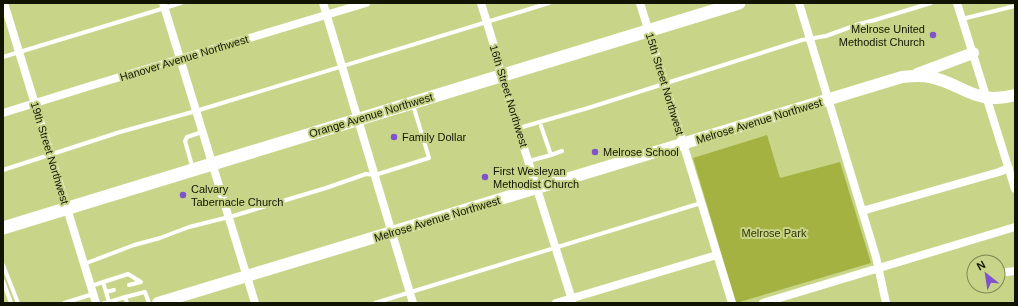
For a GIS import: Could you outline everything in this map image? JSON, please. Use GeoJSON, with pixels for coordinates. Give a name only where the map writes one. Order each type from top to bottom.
{"type":"FeatureCollection","features":[{"type":"Feature","properties":{"kind":"main road","name":"Orange Avenue Northwest"},"geometry":{"type":"LineString","coordinates":[[3,228],[739,3]]}},
{"type":"Feature","properties":{"kind":"street","name":"19th Street Northwest"},"geometry":{"type":"LineString","coordinates":[[4,3],[96,303]]}},
{"type":"Feature","properties":{"kind":"street"},"geometry":{"type":"LineString","coordinates":[[323,3],[414,303]]}},
{"type":"Feature","properties":{"kind":"street","name":"Hanover Avenue Northwest"},"geometry":{"type":"LineString","coordinates":[[3,113],[366,3]]}},
{"type":"Feature","properties":{"kind":"street","name":"16th Street Northwest"},"geometry":{"type":"LineString","coordinates":[[481,3],[501,75],[573,301]]}},
{"type":"Feature","properties":{"kind":"street","name":"15th Street Northwest"},"geometry":{"type":"LineString","coordinates":[[640,3],[732,303]]}},
{"type":"Feature","properties":{"kind":"street"},"geometry":{"type":"LineString","coordinates":[[799,3],[879,268],[886,303]]}},
{"type":"Feature","properties":{"kind":"street"},"geometry":{"type":"LineString","coordinates":[[958,3],[987,98],[1012,166],[1015,189]]}},
{"type":"Feature","properties":{"kind":"street"},"geometry":{"type":"LineString","coordinates":[[164,6],[255,303]]}},
{"type":"Feature","properties":{"kind":"street"},"geometry":{"type":"LineString","coordinates":[[914,76],[973,53]]}},
{"type":"Feature","properties":{"kind":"street","name":"Melrose Avenue Northwest"},"geometry":{"type":"LineString","coordinates":[[158,303],[902,77],[914,76],[935,78],[974,95],[987,98],[996,99],[1015,95]]}},
{"type":"Feature","properties":{"kind":"street"},"geometry":{"type":"LineString","coordinates":[[862,211],[999,172],[1012,166]]}},
{"type":"Feature","properties":{"kind":"street"},"geometry":{"type":"LineString","coordinates":[[763,303],[1015,227]]}},
{"type":"Feature","properties":{"kind":"street"},"geometry":{"type":"LineString","coordinates":[[556,303],[573,301],[717,255]]}},
{"type":"Feature","properties":{"kind":"lane"},"geometry":{"type":"LineString","coordinates":[[3,57],[164,6],[182,3]]}},
{"type":"Feature","properties":{"kind":"lane"},"geometry":{"type":"LineString","coordinates":[[3,170],[120,132],[196,111],[549,3]]}},
{"type":"Feature","properties":{"kind":"lane"},"geometry":{"type":"LineString","coordinates":[[519,128],[588,108],[810,38],[826,36],[859,24],[931,3]]}},
{"type":"Feature","properties":{"kind":"lane"},"geometry":{"type":"LineString","coordinates":[[962,19],[1015,6]]}},
{"type":"Feature","properties":{"kind":"lane"},"geometry":{"type":"LineString","coordinates":[[84,264],[134,245],[160,238],[189,227],[229,217],[326,188],[366,174],[375,175],[429,158],[413,102]]}},
{"type":"Feature","properties":{"kind":"lane"},"geometry":{"type":"LineString","coordinates":[[541,126],[551,155]]}},
{"type":"Feature","properties":{"kind":"lane"},"geometry":{"type":"LineString","coordinates":[[193,169],[185,141],[186,137],[202,132]]}},
{"type":"Feature","properties":{"kind":"lane"},"geometry":{"type":"LineString","coordinates":[[529,161],[562,151]]}},
{"type":"Feature","properties":{"kind":"lane"},"geometry":{"type":"LineString","coordinates":[[375,303],[701,203]]}},
{"type":"Feature","properties":{"kind":"lane"},"geometry":{"type":"LineString","coordinates":[[3,264],[4,275],[18,303]]}},
{"type":"Feature","properties":{"kind":"lane"},"geometry":{"type":"LineString","coordinates":[[64,303],[78,298],[103,282],[128,274],[141,282],[150,303]]}},
{"type":"Feature","properties":{"kind":"lane"},"geometry":{"type":"LineString","coordinates":[[3,281],[11,303]]}},
{"type":"Feature","properties":{"kind":"lane"},"geometry":{"type":"LineString","coordinates":[[103,282],[108,303],[145,292]]}},
{"type":"Feature","properties":{"kind":"lane"},"geometry":{"type":"LineString","coordinates":[[129,285],[141,282]]}},
{"type":"Feature","properties":{"kind":"lane"},"geometry":{"type":"LineString","coordinates":[[106,292],[114,290]]}},
{"type":"Feature","properties":{"kind":"lane"},"geometry":{"type":"LineString","coordinates":[[125,297],[127,303]]}},
{"type":"Feature","properties":{"kind":"green space","name":"Melrose Park"},"geometry":{"type":"Polygon","coordinates":[[[767,135],[780,178],[840,162],[871,263],[736,303],[693,158],[767,135]]]}},
{"type":"Feature","properties":{"kind":"place","name":"Melrose United Methodist Church"},"geometry":{"type":"Point","coordinates":[933,35]}},
{"type":"Feature","properties":{"kind":"place","name":"Family Dollar"},"geometry":{"type":"Point","coordinates":[394,137]}},
{"type":"Feature","properties":{"kind":"place","name":"Melrose School"},"geometry":{"type":"Point","coordinates":[595,152]}},
{"type":"Feature","properties":{"kind":"place","name":"First Wesleyan Methodist Church"},"geometry":{"type":"Point","coordinates":[485,177]}},
{"type":"Feature","properties":{"kind":"place","name":"Calvary Tabernacle Church"},"geometry":{"type":"Point","coordinates":[183,195]}}]}
